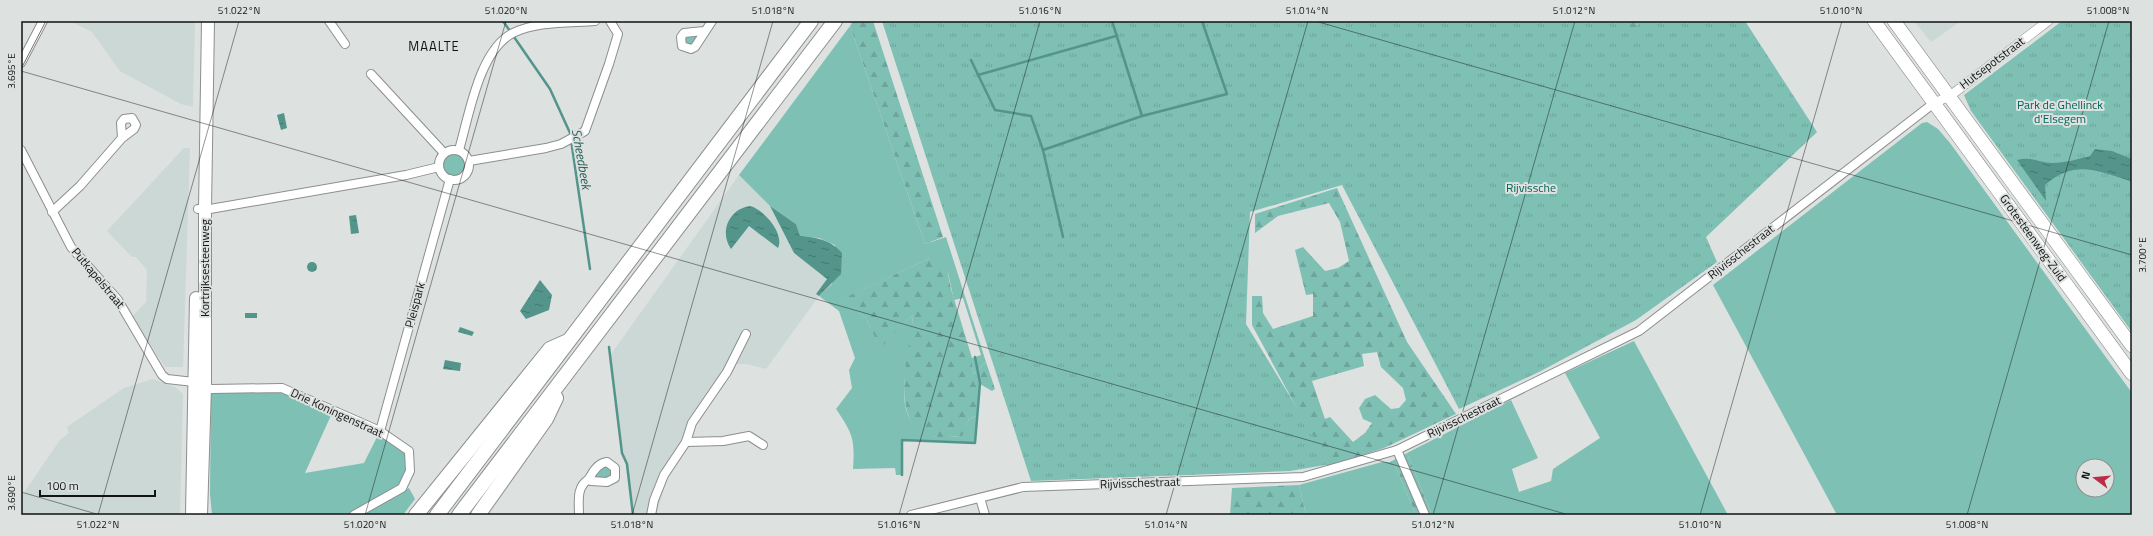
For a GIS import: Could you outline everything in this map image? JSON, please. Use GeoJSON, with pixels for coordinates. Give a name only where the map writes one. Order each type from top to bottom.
{"type":"FeatureCollection","features":[{"type":"Feature","properties":{"kind":"highway"},"geometry":{"type":"LineString","coordinates":[[437,515],[812,21]]}},
{"type":"Feature","properties":{"kind":"highway"},"geometry":{"type":"LineString","coordinates":[[460,515],[835,21]]}},
{"type":"Feature","properties":{"kind":"highway","name":"Grotesteenweg-Zuid"},"geometry":{"type":"LineString","coordinates":[[1874,21],[2132,374]]}},
{"type":"Feature","properties":{"kind":"highway","name":"Grotesteenweg-Zuid"},"geometry":{"type":"LineString","coordinates":[[1894,21],[2132,346]]}},
{"type":"Feature","properties":{"kind":"highway"},"geometry":{"type":"LineString","coordinates":[[416,515],[550,348],[570,340]]}},
{"type":"Feature","properties":{"kind":"highway"},"geometry":{"type":"LineString","coordinates":[[478,515],[546,419],[565,377]]}},
{"type":"Feature","properties":{"kind":"main road","name":"Kortrijksesteenweg"},"geometry":{"type":"LineString","coordinates":[[201,515],[205,387],[201,209],[202,21]]}},
{"type":"Feature","properties":{"kind":"main road","name":"Kortrijksesteenweg"},"geometry":{"type":"LineString","coordinates":[[192,515],[194,382],[208,21]]}},
{"type":"Feature","properties":{"kind":"street"},"geometry":{"type":"LineString","coordinates":[[21,63],[43,21]]}},
{"type":"Feature","properties":{"kind":"street"},"geometry":{"type":"LineString","coordinates":[[329,21],[345,44]]}},
{"type":"Feature","properties":{"kind":"street"},"geometry":{"type":"LineString","coordinates":[[459,150],[480,79],[488,60],[500,43],[511,35],[543,26],[595,21]]}},
{"type":"Feature","properties":{"kind":"street"},"geometry":{"type":"LineString","coordinates":[[469,161],[546,148],[571,139],[585,131],[618,34],[610,21]]}},
{"type":"Feature","properties":{"kind":"street"},"geometry":{"type":"LineString","coordinates":[[704,31],[712,21]]}},
{"type":"Feature","properties":{"kind":"street","name":"Hutsepotstraat"},"geometry":{"type":"LineString","coordinates":[[1934,102],[1950,96],[2048,21]]}},
{"type":"Feature","properties":{"kind":"street"},"geometry":{"type":"LineString","coordinates":[[371,74],[444,153]]}},
{"type":"Feature","properties":{"kind":"street","name":"Rijvisschestraat"},"geometry":{"type":"LineString","coordinates":[[912,515],[1023,487],[1303,477],[1398,450],[1639,331],[1934,102]]}},
{"type":"Feature","properties":{"kind":"street"},"geometry":{"type":"LineString","coordinates":[[52,212],[85,181],[122,138]]}},
{"type":"Feature","properties":{"kind":"street"},"geometry":{"type":"LineString","coordinates":[[451,149],[459,150],[466,154],[469,161],[469,169],[465,176],[457,180],[450,179],[442,174],[439,167],[440,159],[444,153],[451,149]]}},
{"type":"Feature","properties":{"kind":"street","name":"Putkapelstraat"},"geometry":{"type":"LineString","coordinates":[[21,150],[71,247],[118,300],[162,375],[167,379],[194,382]]}},
{"type":"Feature","properties":{"kind":"street"},"geometry":{"type":"LineString","coordinates":[[201,209],[398,176],[439,167]]}},
{"type":"Feature","properties":{"kind":"street","name":"Pleispark"},"geometry":{"type":"LineString","coordinates":[[380,431],[450,179]]}},
{"type":"Feature","properties":{"kind":"street"},"geometry":{"type":"LineString","coordinates":[[651,515],[654,500],[664,475],[686,442],[692,423],[727,372],[746,334]]}},
{"type":"Feature","properties":{"kind":"street","name":"Drie Koningenstraat"},"geometry":{"type":"LineString","coordinates":[[194,382],[211,389],[282,388],[380,431],[409,451],[410,472],[402,488],[354,515]]}},
{"type":"Feature","properties":{"kind":"street"},"geometry":{"type":"LineString","coordinates":[[686,442],[723,441],[749,436],[763,445]]}},
{"type":"Feature","properties":{"kind":"street"},"geometry":{"type":"LineString","coordinates":[[1398,450],[1425,515]]}},
{"type":"Feature","properties":{"kind":"street"},"geometry":{"type":"LineString","coordinates":[[579,515],[579,491],[584,482],[589,479]]}},
{"type":"Feature","properties":{"kind":"street"},"geometry":{"type":"LineString","coordinates":[[980,498],[985,515]]}},
{"type":"Feature","properties":{"kind":"shaded area"},"geometry":{"type":"Polygon","coordinates":[[[70,21],[195,21],[193,107],[181,104],[120,71],[92,32],[70,21]]]}},
{"type":"Feature","properties":{"kind":"shaded area"},"geometry":{"type":"Polygon","coordinates":[[[1914,21],[1961,21],[1931,42],[1914,21]]]}},
{"type":"Feature","properties":{"kind":"shaded area"},"geometry":{"type":"Polygon","coordinates":[[[184,148],[190,148],[183,367],[165,367],[132,317],[146,302],[147,270],[136,257],[132,257],[107,231],[184,148]]]}},
{"type":"Feature","properties":{"kind":"shaded area"},"geometry":{"type":"Polygon","coordinates":[[[739,175],[770,206],[794,253],[827,279],[816,294],[819,296],[766,369],[747,364],[736,364],[696,425],[690,444],[668,477],[656,515],[633,515],[609,357],[739,175]]]}},
{"type":"Feature","properties":{"kind":"shaded area"},"geometry":{"type":"Polygon","coordinates":[[[153,379],[175,387],[183,394],[180,515],[21,515],[21,497],[60,440],[69,433],[67,427],[124,388],[153,379]]]}},
{"type":"Feature","properties":{"kind":"green space"},"geometry":{"type":"Polygon","coordinates":[[[853,21],[873,21],[943,237],[925,244],[850,26],[853,21]]]}},
{"type":"Feature","properties":{"kind":"green space","name":"Rijvissche"},"geometry":{"type":"Polygon","coordinates":[[[882,21],[1621,21],[1631,30],[1643,21],[1745,21],[1817,132],[1706,237],[1717,262],[1636,320],[1541,371],[1459,409],[1342,185],[1250,212],[1246,324],[1331,464],[1290,471],[1031,481],[882,21]]]}},
{"type":"Feature","properties":{"kind":"green space"},"geometry":{"type":"Polygon","coordinates":[[[1610,21],[1647,21],[1632,34],[1610,21]]]}},
{"type":"Feature","properties":{"kind":"green space","name":"Park de Ghellinck d'Elsegem"},"geometry":{"type":"Polygon","coordinates":[[[2062,21],[2132,21],[2132,332],[1971,111],[1964,95],[2062,21]]]}},
{"type":"Feature","properties":{"kind":"green space"},"geometry":{"type":"Polygon","coordinates":[[[850,26],[925,244],[946,237],[986,362],[974,374],[972,358],[981,355],[963,298],[954,300],[948,273],[930,258],[843,299],[866,318],[880,347],[913,315],[911,342],[904,390],[907,413],[913,424],[922,432],[936,437],[961,436],[969,419],[978,415],[975,443],[902,440],[902,475],[896,475],[895,468],[853,469],[854,450],[852,437],[836,409],[852,388],[849,370],[855,358],[839,311],[819,296],[832,284],[835,245],[819,238],[800,237],[796,224],[770,206],[739,175],[850,26]]]}},
{"type":"Feature","properties":{"kind":"green space"},"geometry":{"type":"Polygon","coordinates":[[[686,36],[700,36],[688,47],[684,43],[686,36]]]}},
{"type":"Feature","properties":{"kind":"green space"},"geometry":{"type":"Polygon","coordinates":[[[1927,122],[1938,129],[1950,143],[2132,393],[2132,515],[1837,515],[1713,285],[1922,123],[1927,122]]]}},
{"type":"Feature","properties":{"kind":"green space"},"geometry":{"type":"Polygon","coordinates":[[[455,152],[463,156],[467,164],[463,172],[455,176],[447,172],[443,164],[447,156],[455,152]]]}},
{"type":"Feature","properties":{"kind":"green space"},"geometry":{"type":"Polygon","coordinates":[[[1337,188],[1407,342],[1456,414],[1384,448],[1328,466],[1252,325],[1252,296],[1262,296],[1263,313],[1273,329],[1313,316],[1313,294],[1306,295],[1295,250],[1303,247],[1325,271],[1338,268],[1349,261],[1340,222],[1329,203],[1278,216],[1255,233],[1255,214],[1337,188]],[[1377,352],[1362,354],[1364,366],[1312,381],[1325,419],[1330,417],[1353,442],[1365,433],[1372,423],[1363,419],[1359,408],[1365,399],[1375,395],[1391,409],[1399,408],[1406,400],[1403,388],[1381,367],[1377,352]]]}},
{"type":"Feature","properties":{"kind":"green space"},"geometry":{"type":"Polygon","coordinates":[[[930,258],[945,259],[951,289],[972,358],[974,374],[986,362],[995,389],[992,391],[980,384],[978,415],[969,419],[962,436],[936,437],[926,435],[912,423],[907,410],[905,378],[913,315],[880,348],[866,318],[842,299],[930,258]]]}},
{"type":"Feature","properties":{"kind":"green space"},"geometry":{"type":"Polygon","coordinates":[[[1634,341],[1728,515],[1432,515],[1407,453],[1511,400],[1538,458],[1512,469],[1519,492],[1551,481],[1553,469],[1600,438],[1565,373],[1634,341]]]}},
{"type":"Feature","properties":{"kind":"green space"},"geometry":{"type":"Polygon","coordinates":[[[280,389],[332,413],[305,473],[364,463],[379,433],[405,451],[407,470],[399,488],[350,515],[212,515],[210,494],[211,392],[280,389]]]}},
{"type":"Feature","properties":{"kind":"green space"},"geometry":{"type":"Polygon","coordinates":[[[1407,453],[1432,515],[1416,515],[1396,468],[1390,462],[1407,453]]]}},
{"type":"Feature","properties":{"kind":"green space"},"geometry":{"type":"Polygon","coordinates":[[[1382,462],[1390,462],[1396,468],[1416,515],[1306,515],[1299,485],[1382,462]]]}},
{"type":"Feature","properties":{"kind":"green space"},"geometry":{"type":"Polygon","coordinates":[[[603,466],[612,467],[612,478],[593,479],[594,476],[603,466]]]}},
{"type":"Feature","properties":{"kind":"green space"},"geometry":{"type":"Polygon","coordinates":[[[1299,485],[1306,515],[1230,515],[1232,488],[1299,485]]]}},
{"type":"Feature","properties":{"kind":"green space"},"geometry":{"type":"Polygon","coordinates":[[[409,488],[415,499],[403,515],[361,515],[409,488]]]}},
{"type":"Feature","properties":{"kind":"water"},"geometry":{"type":"Polygon","coordinates":[[[284,113],[287,128],[281,130],[277,115],[284,113]]]}},
{"type":"Feature","properties":{"kind":"water"},"geometry":{"type":"Polygon","coordinates":[[[2095,149],[2112,151],[2132,159],[2132,184],[2130,181],[2097,171],[2076,170],[2066,172],[2045,185],[2046,201],[2017,160],[2031,159],[2047,163],[2071,161],[2090,156],[2095,149]]]}},
{"type":"Feature","properties":{"kind":"water"},"geometry":{"type":"Polygon","coordinates":[[[750,206],[761,212],[772,222],[778,236],[778,248],[749,226],[731,249],[726,236],[728,222],[736,212],[750,206]]]}},
{"type":"Feature","properties":{"kind":"water"},"geometry":{"type":"Polygon","coordinates":[[[770,206],[796,224],[800,236],[828,242],[842,253],[841,274],[819,296],[816,294],[827,279],[794,253],[770,206]]]}},
{"type":"Feature","properties":{"kind":"water"},"geometry":{"type":"Polygon","coordinates":[[[356,215],[359,233],[351,234],[349,216],[356,215]]]}},
{"type":"Feature","properties":{"kind":"water"},"geometry":{"type":"Polygon","coordinates":[[[312,262],[317,267],[312,272],[307,267],[312,262]]]}},
{"type":"Feature","properties":{"kind":"water"},"geometry":{"type":"Polygon","coordinates":[[[540,280],[552,295],[549,310],[526,319],[520,311],[540,280]]]}},
{"type":"Feature","properties":{"kind":"water"},"geometry":{"type":"Polygon","coordinates":[[[245,313],[257,313],[257,318],[245,318],[245,313]]]}},
{"type":"Feature","properties":{"kind":"water"},"geometry":{"type":"Polygon","coordinates":[[[460,327],[474,332],[472,336],[458,332],[460,327]]]}},
{"type":"Feature","properties":{"kind":"water"},"geometry":{"type":"Polygon","coordinates":[[[445,360],[461,363],[460,371],[443,369],[445,360]]]}},
{"type":"Feature","properties":{"kind":"waterway","name":"Scheedbeek"},"geometry":{"type":"LineString","coordinates":[[503,21],[550,89],[570,133],[590,269]]}},
{"type":"Feature","properties":{"kind":"waterway"},"geometry":{"type":"LineString","coordinates":[[1112,21],[1142,116]]}},
{"type":"Feature","properties":{"kind":"waterway"},"geometry":{"type":"LineString","coordinates":[[971,60],[995,110],[1031,116],[1043,150],[1142,116],[1227,94],[1202,21]]}},
{"type":"Feature","properties":{"kind":"waterway"},"geometry":{"type":"LineString","coordinates":[[978,75],[1116,36]]}},
{"type":"Feature","properties":{"kind":"waterway"},"geometry":{"type":"LineString","coordinates":[[1043,150],[1063,237]]}},
{"type":"Feature","properties":{"kind":"waterway","name":"Scheedbeek"},"geometry":{"type":"LineString","coordinates":[[609,347],[622,453],[627,464],[633,515]]}},
{"type":"Feature","properties":{"kind":"waterway"},"geometry":{"type":"LineString","coordinates":[[902,475],[902,440],[975,443],[980,383],[975,357]]}},
{"type":"Feature","properties":{"kind":"tram line"},"geometry":{"type":"LineString","coordinates":[[21,69],[46,21]]}},
{"type":"Feature","properties":{"kind":"district","name":"MAALTE"},"geometry":{"type":"Point","coordinates":[434,46]}}]}
